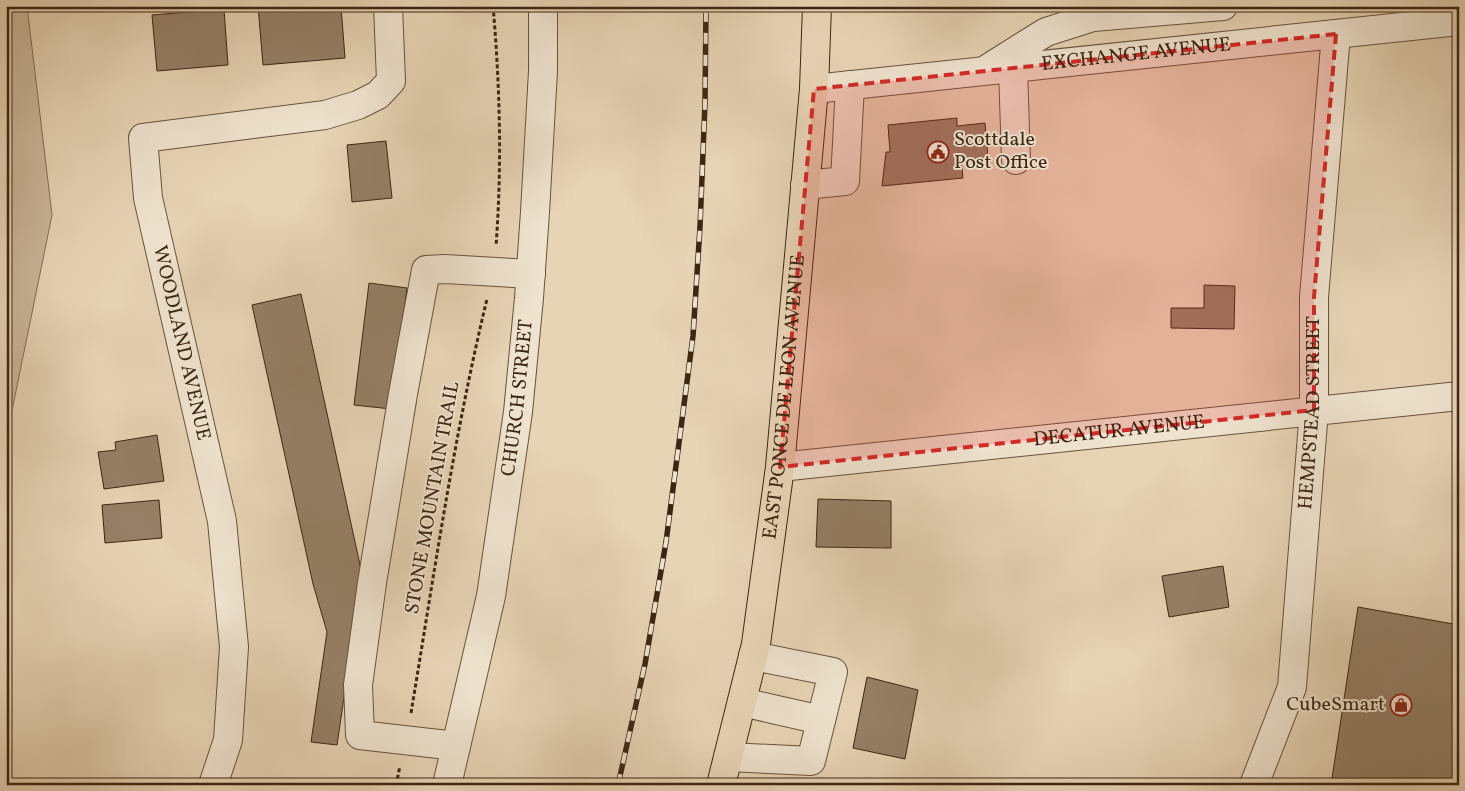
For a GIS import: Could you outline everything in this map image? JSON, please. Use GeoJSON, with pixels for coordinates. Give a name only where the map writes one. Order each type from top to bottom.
{"type":"FeatureCollection","features":[{"type":"Feature","properties":{"kind":"main road","name":"EAST PONCE DE LEON AVENUE"},"geometry":{"type":"LineString","coordinates":[[721,785],[756,644],[780,467],[814,89],[817,6]]}},
{"type":"Feature","properties":{"kind":"street","name":"WOODLAND AVENUE"},"geometry":{"type":"LineString","coordinates":[[213,785],[228,740],[234,647],[222,521],[148,198],[143,138],[325,115],[358,105],[378,95],[391,81],[388,6]]}},
{"type":"Feature","properties":{"kind":"street","name":"CHURCH STREET"},"geometry":{"type":"LineString","coordinates":[[447,785],[491,596],[518,412],[531,274],[543,71],[543,6]]}},
{"type":"Feature","properties":{"kind":"street"},"geometry":{"type":"LineString","coordinates":[[982,72],[1046,32],[1094,12],[1222,6]]}},
{"type":"Feature","properties":{"kind":"street","name":"EXCHANGE AVENUE"},"geometry":{"type":"LineString","coordinates":[[814,89],[1459,21]]}},
{"type":"Feature","properties":{"kind":"street","name":"HEMPSTEAD STREET"},"geometry":{"type":"LineString","coordinates":[[1254,785],[1292,687],[1314,410],[1314,297],[1336,34]]}},
{"type":"Feature","properties":{"kind":"street"},"geometry":{"type":"LineString","coordinates":[[1013,69],[1016,160]]}},
{"type":"Feature","properties":{"kind":"street"},"geometry":{"type":"LineString","coordinates":[[805,185],[845,181],[850,86]]}},
{"type":"Feature","properties":{"kind":"street"},"geometry":{"type":"LineString","coordinates":[[456,746],[360,735],[358,684],[372,583],[403,394],[426,270],[445,269],[531,274]]}},
{"type":"Feature","properties":{"kind":"street","name":"DECATUR AVENUE"},"geometry":{"type":"LineString","coordinates":[[780,467],[1459,396]]}},
{"type":"Feature","properties":{"kind":"street"},"geometry":{"type":"LineString","coordinates":[[728,757],[811,761],[833,672],[753,656]]}},
{"type":"Feature","properties":{"kind":"street"},"geometry":{"type":"LineString","coordinates":[[742,702],[821,720]]}},
{"type":"Feature","properties":{"kind":"path"},"geometry":{"type":"LineString","coordinates":[[493,6],[499,128],[496,250]]}},
{"type":"Feature","properties":{"kind":"path","name":"STONE MOUNTAIN TRAIL"},"geometry":{"type":"LineString","coordinates":[[410,721],[440,536],[473,358],[489,292]]}},
{"type":"Feature","properties":{"kind":"path"},"geometry":{"type":"LineString","coordinates":[[396,785],[402,758]]}},
{"type":"Feature","properties":{"kind":"highlighted area"},"geometry":{"type":"Polygon","coordinates":[[[1336,34],[1314,297],[1314,410],[780,467],[814,89],[1336,34]]]}},
{"type":"Feature","properties":{"kind":"shaded area"},"geometry":{"type":"Polygon","coordinates":[[[6,6],[27,6],[52,215],[6,440],[6,6]]]}},
{"type":"Feature","properties":{"kind":"building"},"geometry":{"type":"Polygon","coordinates":[[[258,6],[341,6],[345,58],[263,65],[258,6]]]}},
{"type":"Feature","properties":{"kind":"building"},"geometry":{"type":"Polygon","coordinates":[[[224,9],[228,65],[157,71],[152,15],[224,9]]]}},
{"type":"Feature","properties":{"kind":"building","name":"Scottdale Post Office"},"geometry":{"type":"Polygon","coordinates":[[[957,118],[957,126],[985,123],[988,157],[961,160],[963,178],[882,186],[886,152],[890,152],[888,125],[957,118]]]}},
{"type":"Feature","properties":{"kind":"building"},"geometry":{"type":"Polygon","coordinates":[[[386,141],[392,198],[352,202],[347,145],[386,141]]]}},
{"type":"Feature","properties":{"kind":"building"},"geometry":{"type":"Polygon","coordinates":[[[369,283],[407,288],[391,409],[354,405],[369,283]]]}},
{"type":"Feature","properties":{"kind":"building"},"geometry":{"type":"Polygon","coordinates":[[[1204,285],[1235,286],[1234,329],[1171,328],[1171,308],[1204,308],[1204,285]]]}},
{"type":"Feature","properties":{"kind":"building"},"geometry":{"type":"Polygon","coordinates":[[[301,294],[362,574],[337,745],[311,742],[327,632],[313,584],[252,305],[301,294]]]}},
{"type":"Feature","properties":{"kind":"building"},"geometry":{"type":"Polygon","coordinates":[[[157,435],[164,481],[104,489],[98,452],[116,450],[115,442],[157,435]]]}},
{"type":"Feature","properties":{"kind":"building"},"geometry":{"type":"Polygon","coordinates":[[[818,499],[891,501],[891,548],[816,547],[818,499]]]}},
{"type":"Feature","properties":{"kind":"building"},"geometry":{"type":"Polygon","coordinates":[[[159,500],[162,538],[105,543],[102,505],[159,500]]]}},
{"type":"Feature","properties":{"kind":"building"},"geometry":{"type":"Polygon","coordinates":[[[1223,566],[1229,607],[1169,617],[1162,576],[1223,566]]]}},
{"type":"Feature","properties":{"kind":"building","name":"CubeSmart"},"geometry":{"type":"Polygon","coordinates":[[[1358,607],[1459,625],[1459,785],[1331,785],[1358,607]]]}},
{"type":"Feature","properties":{"kind":"building"},"geometry":{"type":"Polygon","coordinates":[[[867,677],[918,690],[905,759],[853,748],[867,677]]]}},
{"type":"Feature","properties":{"kind":"railway"},"geometry":{"type":"LineString","coordinates":[[618,785],[645,664],[666,542],[693,336],[705,103],[706,6]]}},
{"type":"Feature","properties":{"kind":"place","name":"Scottdale Post Office"},"geometry":{"type":"Point","coordinates":[938,152]}},
{"type":"Feature","properties":{"kind":"place","name":"CubeSmart"},"geometry":{"type":"Point","coordinates":[1401,705]}}]}
